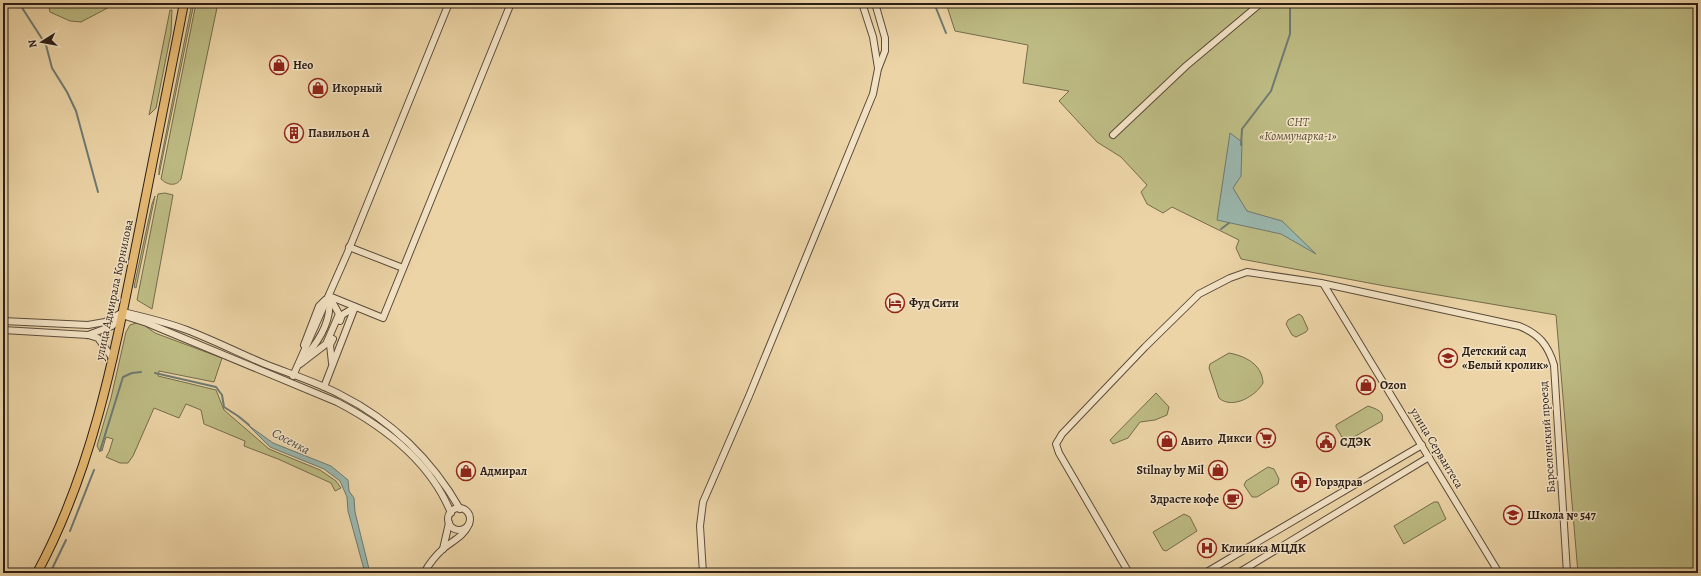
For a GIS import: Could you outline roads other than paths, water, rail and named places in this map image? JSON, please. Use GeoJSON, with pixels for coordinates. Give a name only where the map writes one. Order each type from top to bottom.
{"type":"FeatureCollection","features":[{"type":"Feature","properties":{"kind":"main road","name":"улица Адмирала Корнилова"},"geometry":{"type":"LineString","coordinates":[[36,573],[59,527],[86,458],[102,403],[113,359],[184,3]]}},
{"type":"Feature","properties":{"kind":"street"},"geometry":{"type":"LineString","coordinates":[[293,376],[329,296],[449,3]]}},
{"type":"Feature","properties":{"kind":"street"},"geometry":{"type":"LineString","coordinates":[[329,296],[383,318],[511,3]]}},
{"type":"Feature","properties":{"kind":"street"},"geometry":{"type":"LineString","coordinates":[[862,3],[873,37],[878,69]]}},
{"type":"Feature","properties":{"kind":"street"},"geometry":{"type":"LineString","coordinates":[[703,573],[700,526],[703,502],[749,396],[871,99],[878,69],[885,51],[885,38],[875,3]]}},
{"type":"Feature","properties":{"kind":"street"},"geometry":{"type":"LineString","coordinates":[[1113,135],[1186,66],[1261,3]]}},
{"type":"Feature","properties":{"kind":"street"},"geometry":{"type":"LineString","coordinates":[[349,247],[403,268]]}},
{"type":"Feature","properties":{"kind":"street","name":"Барселонский проезд"},"geometry":{"type":"LineString","coordinates":[[1129,573],[1059,453],[1056,444],[1059,438],[1145,347],[1202,293],[1230,278],[1247,272],[1324,285],[1519,326],[1538,335],[1545,343],[1554,365],[1567,573]]}},
{"type":"Feature","properties":{"kind":"street","name":"улица Сервантеса"},"geometry":{"type":"LineString","coordinates":[[1324,285],[1356,334],[1499,573]]}},
{"type":"Feature","properties":{"kind":"street"},"geometry":{"type":"LineString","coordinates":[[1334,299],[1336,293],[1344,289]]}},
{"type":"Feature","properties":{"kind":"street"},"geometry":{"type":"LineString","coordinates":[[298,365],[323,342],[335,312],[329,296]]}},
{"type":"Feature","properties":{"kind":"street"},"geometry":{"type":"LineString","coordinates":[[324,387],[332,365],[342,350],[354,320],[356,307]]}},
{"type":"Feature","properties":{"kind":"street"},"geometry":{"type":"LineString","coordinates":[[332,365],[330,346],[342,315],[356,307]]}},
{"type":"Feature","properties":{"kind":"street"},"geometry":{"type":"LineString","coordinates":[[88,335],[112,326],[122,314]]}},
{"type":"Feature","properties":{"kind":"street"},"geometry":{"type":"LineString","coordinates":[[122,314],[337,402],[365,417],[394,438],[424,466],[444,496],[451,513],[443,549]]}},
{"type":"Feature","properties":{"kind":"street"},"geometry":{"type":"LineString","coordinates":[[3,321],[88,325],[105,322],[122,314],[186,330],[293,376],[324,387],[369,411],[398,433],[428,462],[450,492],[460,509],[468,514],[469,524],[466,531],[461,537],[443,549],[430,563],[424,573]]}},
{"type":"Feature","properties":{"kind":"street"},"geometry":{"type":"LineString","coordinates":[[3,330],[88,335],[102,341],[113,359]]}},
{"type":"Feature","properties":{"kind":"street"},"geometry":{"type":"LineString","coordinates":[[1205,573],[1422,445]]}},
{"type":"Feature","properties":{"kind":"street"},"geometry":{"type":"LineString","coordinates":[[1238,573],[1429,458]]}},
{"type":"Feature","properties":{"kind":"street"},"geometry":{"type":"LineString","coordinates":[[451,513],[454,510],[460,509]]}},
{"type":"Feature","properties":{"kind":"street"},"geometry":{"type":"LineString","coordinates":[[449,522],[453,528],[458,530],[464,529],[469,524]]}},
{"type":"Feature","properties":{"kind":"water"},"geometry":{"type":"Polygon","coordinates":[[[1230,133],[1242,142],[1241,176],[1233,188],[1247,211],[1282,221],[1316,254],[1281,234],[1217,220],[1230,133]]]}},
{"type":"Feature","properties":{"kind":"water"},"geometry":{"type":"Polygon","coordinates":[[[248,425],[273,443],[331,466],[348,480],[349,491],[354,498],[355,512],[370,573],[365,573],[348,511],[347,497],[340,481],[324,469],[270,447],[248,425]]]}},
{"type":"Feature","properties":{"kind":"waterway"},"geometry":{"type":"LineString","coordinates":[[19,3],[46,45],[52,68],[67,92],[76,111],[98,192]]}},
{"type":"Feature","properties":{"kind":"waterway"},"geometry":{"type":"LineString","coordinates":[[934,3],[946,33]]}},
{"type":"Feature","properties":{"kind":"waterway"},"geometry":{"type":"LineString","coordinates":[[1241,145],[1242,129],[1271,91],[1290,34],[1290,3]]}},
{"type":"Feature","properties":{"kind":"waterway"},"geometry":{"type":"LineString","coordinates":[[1221,229],[1229,223]]}},
{"type":"Feature","properties":{"kind":"waterway"},"geometry":{"type":"LineString","coordinates":[[100,451],[123,377],[132,373],[141,372]]}},
{"type":"Feature","properties":{"kind":"waterway","name":"Сосенка"},"geometry":{"type":"LineString","coordinates":[[155,373],[216,387],[222,395],[224,407],[249,425]]}},
{"type":"Feature","properties":{"kind":"waterway"},"geometry":{"type":"LineString","coordinates":[[70,531],[94,470]]}},
{"type":"Feature","properties":{"kind":"waterway"},"geometry":{"type":"LineString","coordinates":[[50,573],[66,540]]}},
{"type":"Feature","properties":{"kind":"place","name":"Нео"},"geometry":{"type":"Point","coordinates":[279,65]}},
{"type":"Feature","properties":{"kind":"place","name":"Икорный"},"geometry":{"type":"Point","coordinates":[318,88]}},
{"type":"Feature","properties":{"kind":"place","name":"Павильон А"},"geometry":{"type":"Point","coordinates":[294,133]}},
{"type":"Feature","properties":{"kind":"place","name":"Фуд Сити"},"geometry":{"type":"Point","coordinates":[895,303]}},
{"type":"Feature","properties":{"kind":"place","name":"Детский сад «Белый кролик»"},"geometry":{"type":"Point","coordinates":[1448,358]}},
{"type":"Feature","properties":{"kind":"place","name":"Ozon"},"geometry":{"type":"Point","coordinates":[1366,385]}},
{"type":"Feature","properties":{"kind":"place","name":"Дикси"},"geometry":{"type":"Point","coordinates":[1266,438]}},
{"type":"Feature","properties":{"kind":"place","name":"Авито"},"geometry":{"type":"Point","coordinates":[1167,441]}},
{"type":"Feature","properties":{"kind":"place","name":"СДЭК"},"geometry":{"type":"Point","coordinates":[1326,442]}},
{"type":"Feature","properties":{"kind":"place","name":"Stilnay by Mil"},"geometry":{"type":"Point","coordinates":[1218,470]}},
{"type":"Feature","properties":{"kind":"place","name":"Адмирал"},"geometry":{"type":"Point","coordinates":[466,471]}},
{"type":"Feature","properties":{"kind":"place","name":"Горздрав"},"geometry":{"type":"Point","coordinates":[1301,482]}},
{"type":"Feature","properties":{"kind":"place","name":"Здрасте кофе"},"geometry":{"type":"Point","coordinates":[1233,499]}},
{"type":"Feature","properties":{"kind":"place","name":"Школа № 547"},"geometry":{"type":"Point","coordinates":[1513,515]}},
{"type":"Feature","properties":{"kind":"place","name":"Клиника МЦДК"},"geometry":{"type":"Point","coordinates":[1207,548]}},
{"type":"Feature","properties":{"kind":"park label","name":"СНТ «Коммунарка-1»"},"geometry":{"type":"Point","coordinates":[1298,129]}}]}
